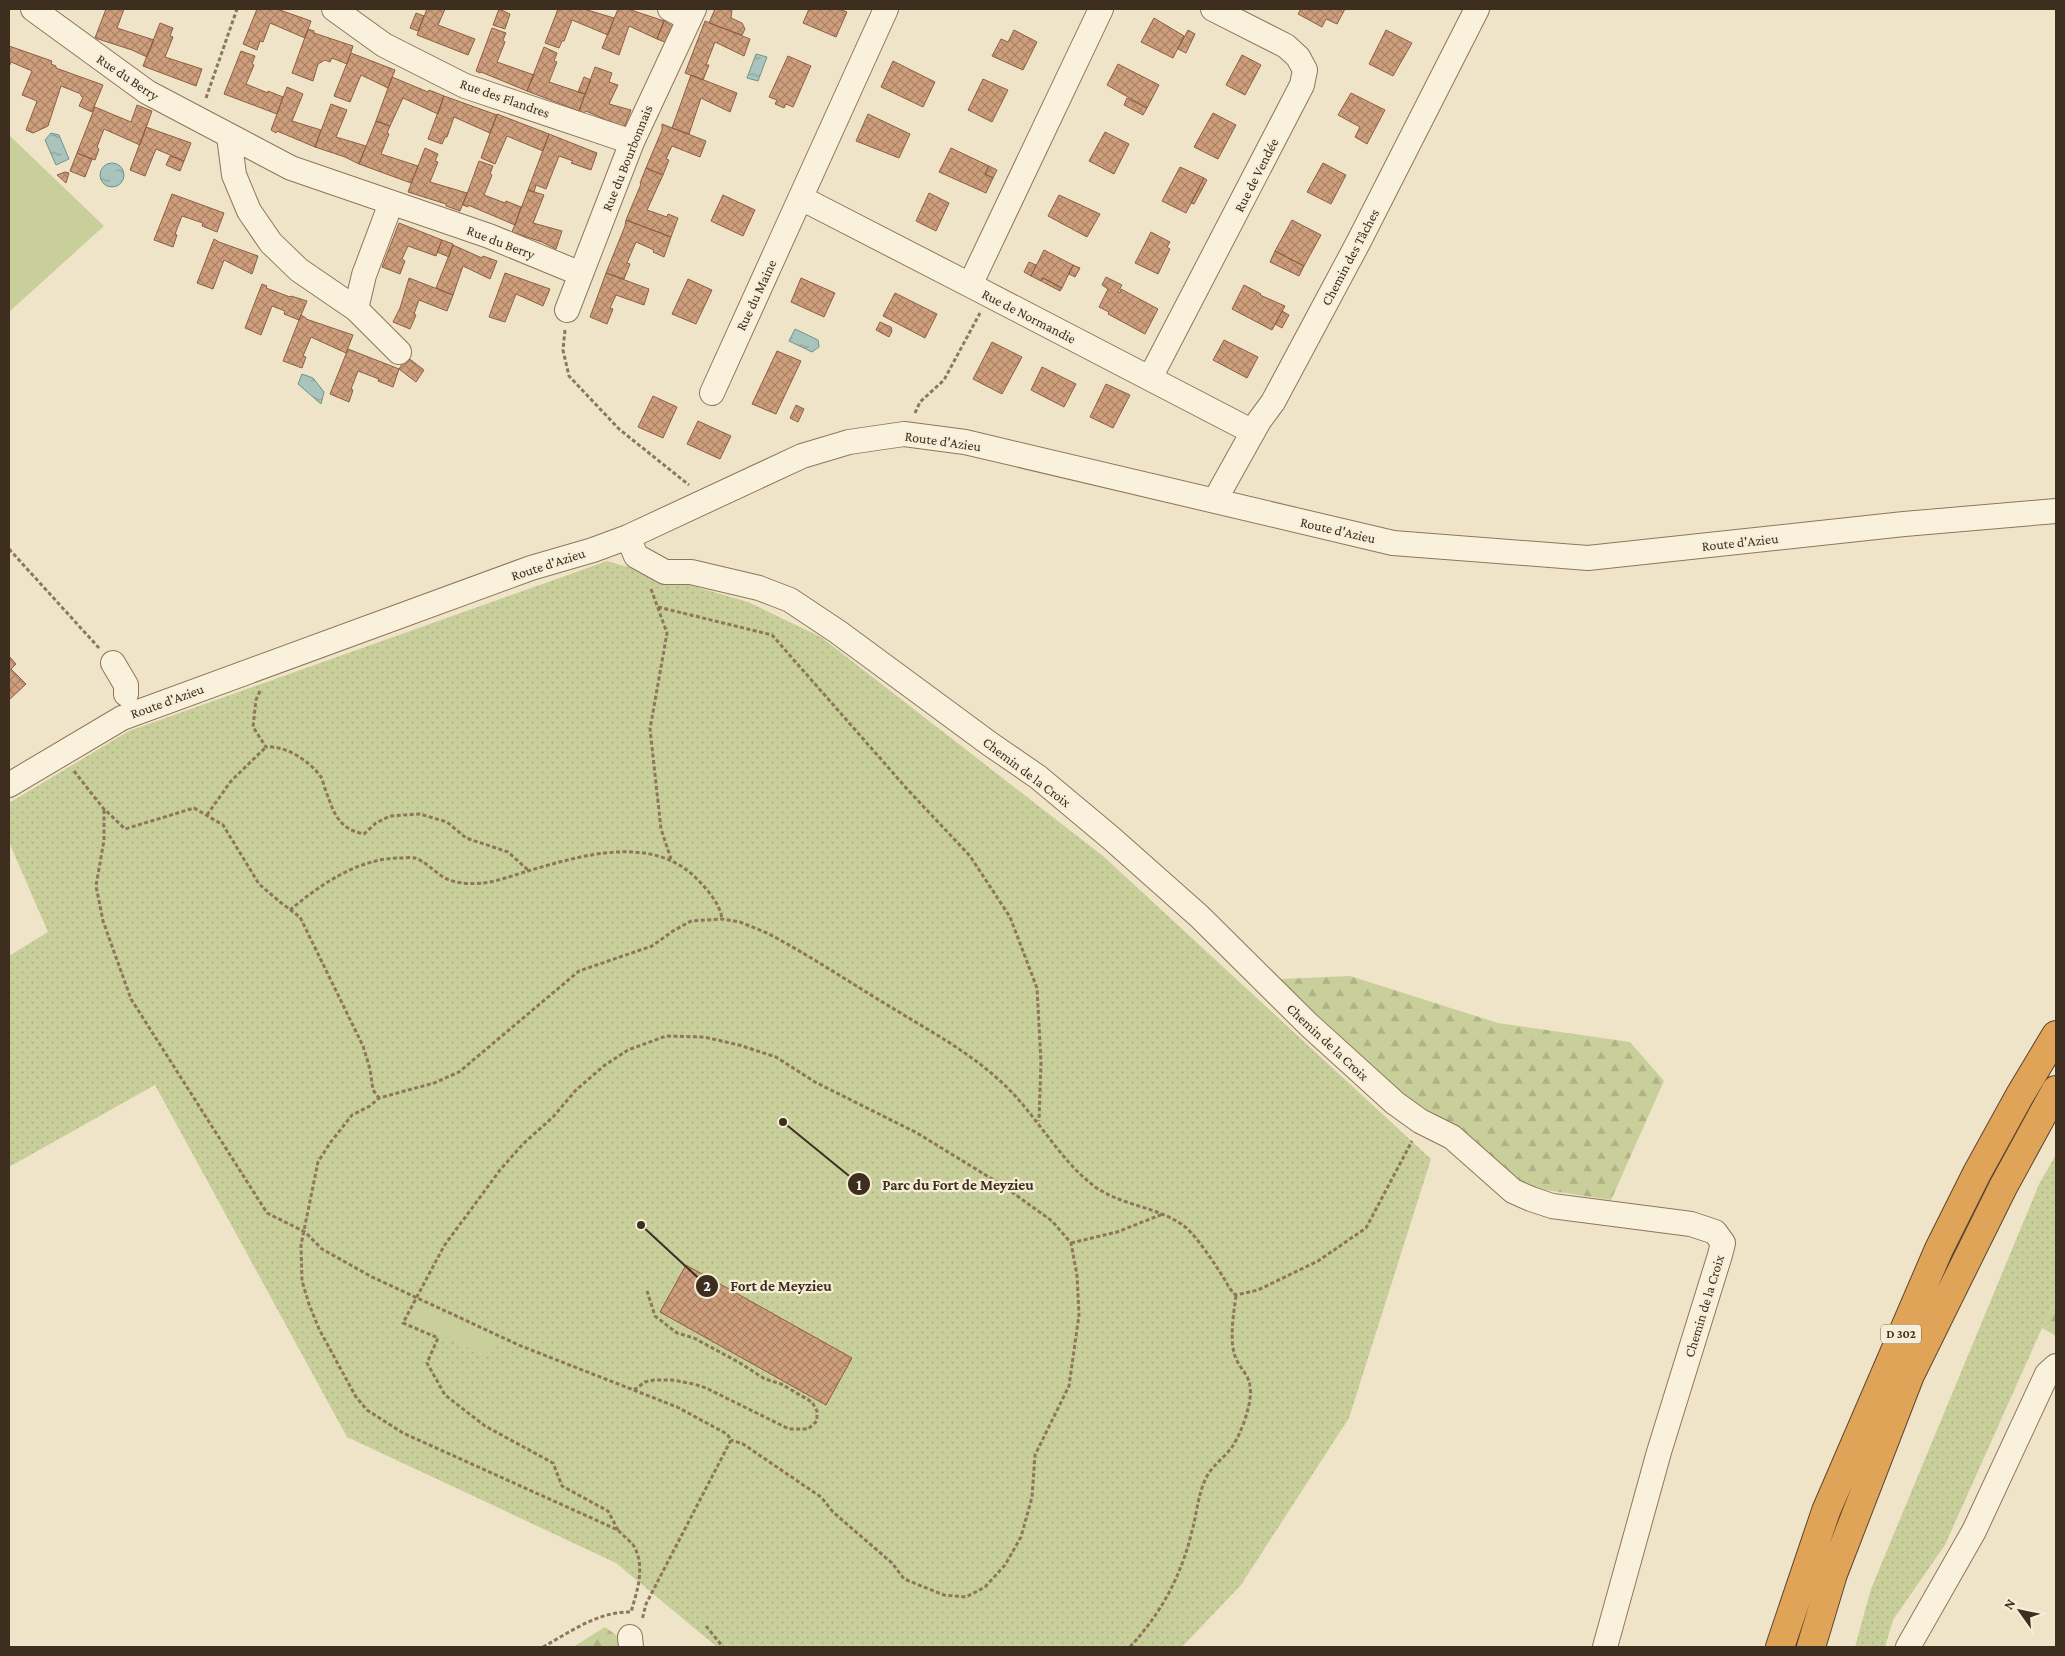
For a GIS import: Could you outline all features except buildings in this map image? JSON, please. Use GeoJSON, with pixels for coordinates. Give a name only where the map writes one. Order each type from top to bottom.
{"type":"FeatureCollection","features":[{"type":"Feature","properties":{"kind":"highway","name":"D 302"},"geometry":{"type":"LineString","coordinates":[[1780,1647],[1826,1511],[1938,1249],[2020,1095],[2056,1035]]}},
{"type":"Feature","properties":{"kind":"highway","name":"D 302"},"geometry":{"type":"LineString","coordinates":[[1811,1647],[1833,1574],[1910,1376],[2003,1187],[2056,1090]]}},
{"type":"Feature","properties":{"kind":"street","name":"Rue du Berry"},"geometry":{"type":"LineString","coordinates":[[32,9],[147,92],[290,168],[489,236],[581,274]]}},
{"type":"Feature","properties":{"kind":"street","name":"Rue des Flandres"},"geometry":{"type":"LineString","coordinates":[[334,9],[384,45],[465,86],[632,142]]}},
{"type":"Feature","properties":{"kind":"street","name":"Rue du Maine"},"geometry":{"type":"LineString","coordinates":[[712,392],[886,9]]}},
{"type":"Feature","properties":{"kind":"street","name":"Rue de Normandie"},"geometry":{"type":"LineString","coordinates":[[1101,9],[980,290],[1253,432]]}},
{"type":"Feature","properties":{"kind":"street","name":"Rue de Vendée"},"geometry":{"type":"LineString","coordinates":[[1150,378],[1302,85],[1305,70],[1298,57],[1286,46],[1213,9]]}},
{"type":"Feature","properties":{"kind":"street","name":"Chemin des Tâches"},"geometry":{"type":"LineString","coordinates":[[1217,501],[1220,491],[1259,421],[1273,402],[1353,251],[1477,9]]}},
{"type":"Feature","properties":{"kind":"street","name":"Rue du Bourbonnais"},"geometry":{"type":"LineString","coordinates":[[567,310],[684,12]]}},
{"type":"Feature","properties":{"kind":"street"},"geometry":{"type":"LineString","coordinates":[[229,136],[234,175],[249,211],[270,243],[299,270],[356,310],[399,352]]}},
{"type":"Feature","properties":{"kind":"street"},"geometry":{"type":"LineString","coordinates":[[801,198],[980,290]]}},
{"type":"Feature","properties":{"kind":"street"},"geometry":{"type":"LineString","coordinates":[[356,310],[364,275],[392,203]]}},
{"type":"Feature","properties":{"kind":"street","name":"Route d'Azieu"},"geometry":{"type":"LineString","coordinates":[[9,785],[122,718],[531,568],[628,537],[802,456],[849,442],[904,434],[965,442],[1393,543],[1588,558],[1904,524],[2056,511]]}},
{"type":"Feature","properties":{"kind":"street","name":"Route d'Azieu"},"geometry":{"type":"LineString","coordinates":[[1904,524],[2056,498]]}},
{"type":"Feature","properties":{"kind":"street","name":"Chemin de la Croix"},"geometry":{"type":"LineString","coordinates":[[628,537],[636,556],[665,572],[691,572],[759,588],[790,600],[838,632],[1038,777],[1111,838],[1199,916],[1309,1025],[1394,1103],[1420,1121],[1452,1137],[1513,1191],[1552,1206],[1691,1224],[1715,1232],[1723,1244],[1637,1525],[1604,1647]]}},
{"type":"Feature","properties":{"kind":"street"},"geometry":{"type":"LineString","coordinates":[[113,663],[126,685],[126,694]]}},
{"type":"Feature","properties":{"kind":"street"},"geometry":{"type":"LineString","coordinates":[[1908,1647],[1974,1531],[2047,1374],[2056,1366]]}},
{"type":"Feature","properties":{"kind":"path"},"geometry":{"type":"LineString","coordinates":[[198,120],[237,9]]}},
{"type":"Feature","properties":{"kind":"path"},"geometry":{"type":"LineString","coordinates":[[904,434],[920,402],[944,380],[980,290]]}},
{"type":"Feature","properties":{"kind":"path"},"geometry":{"type":"LineString","coordinates":[[567,310],[563,350],[569,376],[619,429],[707,501]]}},
{"type":"Feature","properties":{"kind":"path"},"geometry":{"type":"LineString","coordinates":[[9,549],[113,663]]}},
{"type":"Feature","properties":{"kind":"path"},"geometry":{"type":"LineString","coordinates":[[653,592],[667,633],[650,729],[661,829],[672,859]]}},
{"type":"Feature","properties":{"kind":"path"},"geometry":{"type":"LineString","coordinates":[[658,606],[772,635],[908,790],[970,856],[1010,917],[1037,988],[1040,1062],[1039,1122]]}},
{"type":"Feature","properties":{"kind":"path"},"geometry":{"type":"LineString","coordinates":[[266,747],[253,727],[256,700],[268,674],[281,666],[282,659]]}},
{"type":"Feature","properties":{"kind":"path"},"geometry":{"type":"LineString","coordinates":[[207,815],[231,781],[266,747],[276,746],[307,763],[321,778],[335,816],[352,831],[364,834],[376,823],[390,816],[420,814],[447,822],[466,838],[508,852],[528,871]]}},
{"type":"Feature","properties":{"kind":"path"},"geometry":{"type":"LineString","coordinates":[[62,753],[84,786],[104,810],[125,829],[194,808],[223,825],[259,884],[300,917],[363,1046],[370,1069],[373,1090],[379,1098]]}},
{"type":"Feature","properties":{"kind":"path"},"geometry":{"type":"LineString","coordinates":[[104,810],[104,840],[96,886],[103,921],[131,999],[268,1213],[305,1232],[322,1249],[372,1277],[418,1296],[521,1346],[677,1407],[727,1434],[731,1440],[743,1444],[821,1497],[833,1512],[892,1563],[904,1579],[944,1595],[966,1597],[985,1587],[1005,1566],[1021,1537],[1032,1497],[1035,1455],[1069,1386],[1079,1315],[1077,1275],[1071,1244],[1052,1221],[1002,1186],[917,1133],[815,1082],[776,1057],[739,1045],[704,1037],[666,1036],[628,1050],[605,1065],[576,1090],[553,1117],[523,1144],[500,1170],[444,1246],[418,1296],[403,1323],[438,1338],[426,1363],[445,1395],[485,1426],[553,1463],[562,1486],[608,1511],[618,1530],[634,1547],[639,1560],[640,1575],[631,1612],[616,1612],[584,1624],[543,1647]]}},
{"type":"Feature","properties":{"kind":"path"},"geometry":{"type":"LineString","coordinates":[[290,910],[325,883],[366,862],[389,858],[415,858],[447,879],[462,883],[484,883],[598,854],[646,853],[672,859],[692,873],[720,909],[722,919]]}},
{"type":"Feature","properties":{"kind":"path"},"geometry":{"type":"LineString","coordinates":[[618,1530],[403,1433],[367,1410],[356,1397],[331,1354],[308,1304],[302,1281],[301,1246],[318,1162],[330,1142],[352,1115],[370,1106],[379,1098],[434,1083],[459,1072],[579,971],[652,946],[691,921],[722,919],[740,922],[784,942],[925,1027],[998,1079],[1039,1122],[1080,1174],[1095,1186],[1116,1199],[1163,1214],[1184,1226],[1197,1240],[1224,1277],[1230,1291],[1236,1295],[1258,1290],[1318,1261],[1366,1228],[1393,1180],[1420,1121]]}},
{"type":"Feature","properties":{"kind":"path"},"geometry":{"type":"LineString","coordinates":[[1071,1244],[1117,1232],[1163,1214]]}},
{"type":"Feature","properties":{"kind":"path"},"geometry":{"type":"LineString","coordinates":[[634,1390],[644,1382],[672,1380],[706,1388],[789,1429],[808,1429],[817,1421],[817,1411],[812,1402],[781,1384],[765,1379],[694,1338],[677,1333],[655,1316],[647,1291]]}},
{"type":"Feature","properties":{"kind":"path"},"geometry":{"type":"LineString","coordinates":[[1130,1647],[1147,1629],[1173,1588],[1185,1556],[1197,1506],[1207,1476],[1232,1447],[1246,1416],[1250,1385],[1234,1355],[1233,1327],[1236,1295]]}},
{"type":"Feature","properties":{"kind":"path"},"geometry":{"type":"LineString","coordinates":[[634,1637],[646,1604],[731,1440]]}},
{"type":"Feature","properties":{"kind":"path"},"geometry":{"type":"LineString","coordinates":[[706,1626],[723,1647]]}},
{"type":"Feature","properties":{"kind":"green space"},"geometry":{"type":"Polygon","coordinates":[[[9,135],[104,226],[9,312],[9,135]]]}},
{"type":"Feature","properties":{"kind":"green space"},"geometry":{"type":"Polygon","coordinates":[[[607,561],[748,602],[821,637],[1103,856],[1431,1159],[1349,1418],[1241,1585],[1182,1647],[717,1647],[616,1563],[347,1437],[155,1085],[9,1167],[9,956],[48,932],[9,842],[9,803],[129,731],[607,561]]]}},
{"type":"Feature","properties":{"kind":"green space"},"geometry":{"type":"Polygon","coordinates":[[[1350,976],[1498,1023],[1630,1042],[1664,1081],[1611,1200],[1526,1187],[1457,1127],[1399,1094],[1280,979],[1350,976]]]}},
{"type":"Feature","properties":{"kind":"green space"},"geometry":{"type":"Polygon","coordinates":[[[2056,1155],[2056,1300],[1945,1545],[1893,1620],[1885,1647],[1855,1647],[1871,1589],[2040,1182],[2056,1155]]]}},
{"type":"Feature","properties":{"kind":"green space"},"geometry":{"type":"Polygon","coordinates":[[[2056,1300],[2056,1336],[2042,1328],[2056,1300]]]}},
{"type":"Feature","properties":{"kind":"green space"},"geometry":{"type":"Polygon","coordinates":[[[415,1302],[498,1339],[489,1357],[407,1320],[415,1302]]]}},
{"type":"Feature","properties":{"kind":"green space"},"geometry":{"type":"Polygon","coordinates":[[[605,1627],[632,1647],[573,1647],[605,1627]]]}},
{"type":"Feature","properties":{"kind":"water"},"geometry":{"type":"Polygon","coordinates":[[[756,54],[767,57],[758,81],[747,78],[756,54]]]}},
{"type":"Feature","properties":{"kind":"water"},"geometry":{"type":"Polygon","coordinates":[[[51,133],[59,135],[69,159],[56,165],[45,140],[51,133]]]}},
{"type":"Feature","properties":{"kind":"water"},"geometry":{"type":"Polygon","coordinates":[[[112,163],[121,166],[124,175],[121,184],[112,187],[103,184],[100,175],[103,166],[112,163]]]}},
{"type":"Feature","properties":{"kind":"water"},"geometry":{"type":"Polygon","coordinates":[[[795,329],[818,340],[819,347],[812,352],[789,341],[795,329]]]}},
{"type":"Feature","properties":{"kind":"water"},"geometry":{"type":"Polygon","coordinates":[[[302,374],[313,378],[324,392],[321,404],[298,384],[302,374]]]}},
{"type":"Feature","properties":{"kind":"place","name":"Parc du Fort de Meyzieu"},"geometry":{"type":"Point","coordinates":[783,1122]}},
{"type":"Feature","properties":{"kind":"place","name":"Fort de Meyzieu"},"geometry":{"type":"Point","coordinates":[641,1225]}}]}
